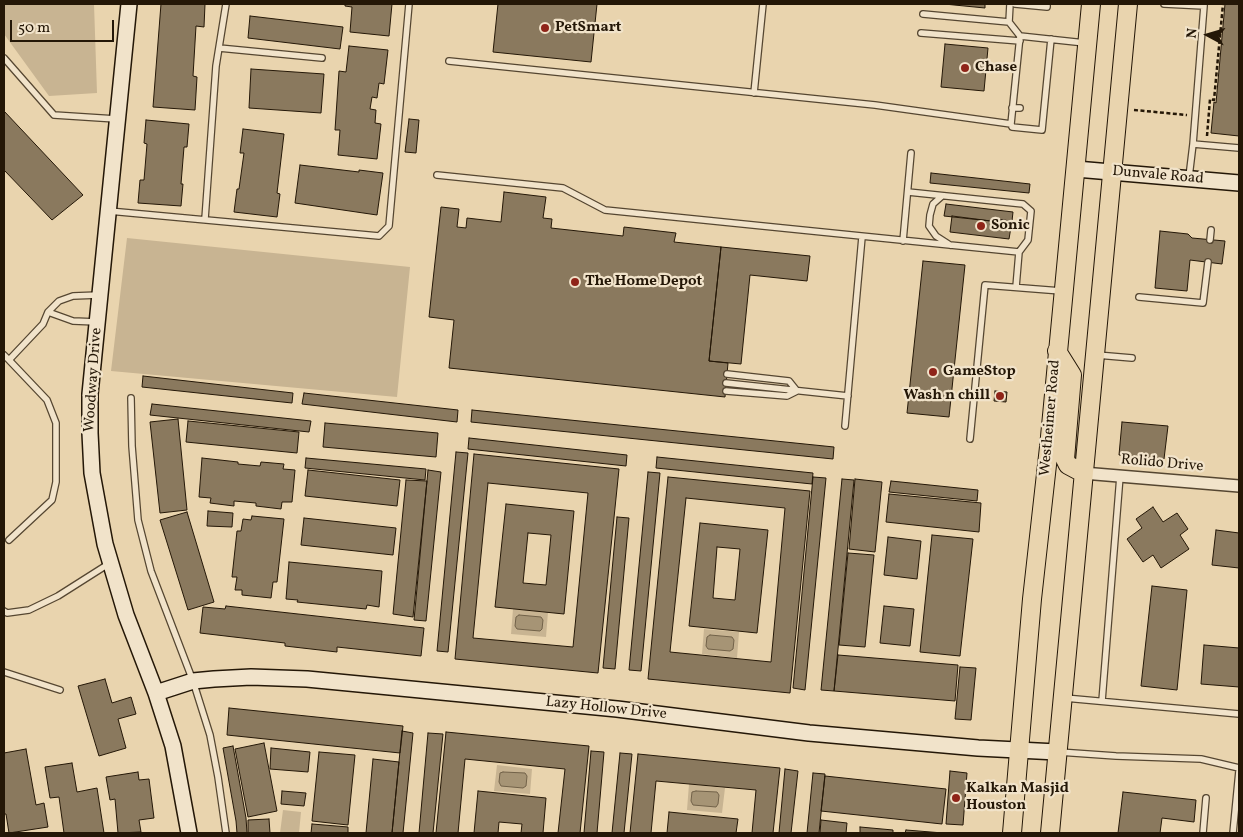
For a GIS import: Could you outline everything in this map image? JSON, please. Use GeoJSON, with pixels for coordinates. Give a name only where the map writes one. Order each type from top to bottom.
{"type":"FeatureCollection","features":[{"type":"Feature","properties":{"kind":"main road","name":"Westheimer Road"},"geometry":{"type":"LineString","coordinates":[[1012,833],[1091,4]]}},
{"type":"Feature","properties":{"kind":"main road"},"geometry":{"type":"LineString","coordinates":[[1050,833],[1128,4]]}},
{"type":"Feature","properties":{"kind":"main road"},"geometry":{"type":"LineString","coordinates":[[1057,351],[1072,375],[1065,459],[1068,466],[1083,473]]}},
{"type":"Feature","properties":{"kind":"street","name":"Woodway Drive"},"geometry":{"type":"LineString","coordinates":[[129,4],[90,394],[92,473],[110,563],[126,615],[156,693],[173,746],[189,833]]}},
{"type":"Feature","properties":{"kind":"street","name":"Dunvale Road"},"geometry":{"type":"LineString","coordinates":[[1076,169],[1239,183]]}},
{"type":"Feature","properties":{"kind":"street","name":"Rolido Drive"},"geometry":{"type":"LineString","coordinates":[[1083,473],[1239,486]]}},
{"type":"Feature","properties":{"kind":"street","name":"Lazy Hollow Drive"},"geometry":{"type":"LineString","coordinates":[[156,693],[193,681],[251,677],[307,679],[617,709],[819,734],[978,748],[1057,752]]}},
{"type":"Feature","properties":{"kind":"lane"},"geometry":{"type":"LineString","coordinates":[[205,219],[216,66],[226,4]]}},
{"type":"Feature","properties":{"kind":"lane"},"geometry":{"type":"LineString","coordinates":[[109,211],[379,236],[389,226],[408,4]]}},
{"type":"Feature","properties":{"kind":"lane"},"geometry":{"type":"LineString","coordinates":[[754,92],[763,4]]}},
{"type":"Feature","properties":{"kind":"lane"},"geometry":{"type":"LineString","coordinates":[[1010,4],[1009,22],[1020,39],[1022,55],[1016,72],[1011,124]]}},
{"type":"Feature","properties":{"kind":"lane"},"geometry":{"type":"LineString","coordinates":[[1015,4],[1047,7],[1048,4]]}},
{"type":"Feature","properties":{"kind":"lane"},"geometry":{"type":"LineString","coordinates":[[1164,4],[1204,5],[1189,179]]}},
{"type":"Feature","properties":{"kind":"lane"},"geometry":{"type":"LineString","coordinates":[[923,14],[1009,22]]}},
{"type":"Feature","properties":{"kind":"lane"},"geometry":{"type":"LineString","coordinates":[[922,33],[1051,39],[1087,43]]}},
{"type":"Feature","properties":{"kind":"lane"},"geometry":{"type":"LineString","coordinates":[[449,61],[875,105],[1042,130],[1051,39]]}},
{"type":"Feature","properties":{"kind":"lane"},"geometry":{"type":"LineString","coordinates":[[219,48],[322,58]]}},
{"type":"Feature","properties":{"kind":"lane"},"geometry":{"type":"LineString","coordinates":[[1041,56],[1049,56]]}},
{"type":"Feature","properties":{"kind":"lane"},"geometry":{"type":"LineString","coordinates":[[4,58],[54,115],[118,119]]}},
{"type":"Feature","properties":{"kind":"lane"},"geometry":{"type":"LineString","coordinates":[[1016,72],[1024,72]]}},
{"type":"Feature","properties":{"kind":"lane"},"geometry":{"type":"LineString","coordinates":[[1040,73],[1047,74]]}},
{"type":"Feature","properties":{"kind":"lane"},"geometry":{"type":"LineString","coordinates":[[1014,88],[1021,89]]}},
{"type":"Feature","properties":{"kind":"lane"},"geometry":{"type":"LineString","coordinates":[[1038,90],[1046,90]]}},
{"type":"Feature","properties":{"kind":"lane"},"geometry":{"type":"LineString","coordinates":[[1012,108],[1020,108]]}},
{"type":"Feature","properties":{"kind":"lane"},"geometry":{"type":"LineString","coordinates":[[1037,110],[1044,110]]}},
{"type":"Feature","properties":{"kind":"lane"},"geometry":{"type":"LineString","coordinates":[[1193,144],[1239,148]]}},
{"type":"Feature","properties":{"kind":"lane"},"geometry":{"type":"LineString","coordinates":[[903,241],[911,153]]}},
{"type":"Feature","properties":{"kind":"lane"},"geometry":{"type":"LineString","coordinates":[[437,176],[563,188],[605,210],[1019,252]]}},
{"type":"Feature","properties":{"kind":"lane"},"geometry":{"type":"LineString","coordinates":[[908,192],[1023,204],[1031,211],[1028,240],[1019,252],[1016,287]]}},
{"type":"Feature","properties":{"kind":"lane"},"geometry":{"type":"LineString","coordinates":[[942,196],[933,204],[930,226],[936,236],[952,246]]}},
{"type":"Feature","properties":{"kind":"lane"},"geometry":{"type":"LineString","coordinates":[[1210,240],[1211,230]]}},
{"type":"Feature","properties":{"kind":"lane"},"geometry":{"type":"LineString","coordinates":[[844,426],[862,237]]}},
{"type":"Feature","properties":{"kind":"lane"},"geometry":{"type":"LineString","coordinates":[[1139,296],[1204,303],[1208,262]]}},
{"type":"Feature","properties":{"kind":"lane"},"geometry":{"type":"LineString","coordinates":[[970,439],[985,285],[1063,291]]}},
{"type":"Feature","properties":{"kind":"lane"},"geometry":{"type":"LineString","coordinates":[[9,360],[43,324],[48,312],[58,301],[73,296],[101,295]]}},
{"type":"Feature","properties":{"kind":"lane"},"geometry":{"type":"LineString","coordinates":[[48,312],[73,322],[98,322]]}},
{"type":"Feature","properties":{"kind":"lane"},"geometry":{"type":"LineString","coordinates":[[4,355],[47,400],[56,423],[56,482],[52,500],[9,540]]}},
{"type":"Feature","properties":{"kind":"lane"},"geometry":{"type":"LineString","coordinates":[[1095,355],[1132,358]]}},
{"type":"Feature","properties":{"kind":"lane"},"geometry":{"type":"LineString","coordinates":[[727,374],[789,381],[797,390]]}},
{"type":"Feature","properties":{"kind":"lane"},"geometry":{"type":"LineString","coordinates":[[726,383],[848,396]]}},
{"type":"Feature","properties":{"kind":"lane"},"geometry":{"type":"LineString","coordinates":[[726,391],[787,396],[797,390]]}},
{"type":"Feature","properties":{"kind":"lane"},"geometry":{"type":"LineString","coordinates":[[132,398],[132,446],[138,520],[152,571],[193,681],[210,735],[226,833]]}},
{"type":"Feature","properties":{"kind":"lane"},"geometry":{"type":"LineString","coordinates":[[1102,702],[1120,476]]}},
{"type":"Feature","properties":{"kind":"lane"},"geometry":{"type":"LineString","coordinates":[[5,614],[29,610],[58,596],[110,563]]}},
{"type":"Feature","properties":{"kind":"lane"},"geometry":{"type":"LineString","coordinates":[[4,672],[60,690]]}},
{"type":"Feature","properties":{"kind":"lane"},"geometry":{"type":"LineString","coordinates":[[1063,698],[1239,714]]}},
{"type":"Feature","properties":{"kind":"lane"},"geometry":{"type":"LineString","coordinates":[[1057,752],[1201,759],[1239,770],[1233,833]]}},
{"type":"Feature","properties":{"kind":"lane"},"geometry":{"type":"LineString","coordinates":[[1203,833],[1206,798]]}},
{"type":"Feature","properties":{"kind":"path"},"geometry":{"type":"LineString","coordinates":[[1215,138],[1207,138],[1210,99],[1214,100],[1223,4]]}},
{"type":"Feature","properties":{"kind":"path"},"geometry":{"type":"LineString","coordinates":[[1134,110],[1209,117]]}},
{"type":"Feature","properties":{"kind":"shaded area"},"geometry":{"type":"Polygon","coordinates":[[[4,4],[94,4],[97,93],[49,96],[4,34],[4,4]]]}},
{"type":"Feature","properties":{"kind":"shaded area"},"geometry":{"type":"Polygon","coordinates":[[[127,238],[410,267],[397,397],[111,371],[127,238]]]}},
{"type":"Feature","properties":{"kind":"shaded area"},"geometry":{"type":"Polygon","coordinates":[[[513,609],[548,612],[546,637],[511,634],[513,609]]]}},
{"type":"Feature","properties":{"kind":"shaded area"},"geometry":{"type":"Polygon","coordinates":[[[519,615],[541,617],[543,620],[542,629],[540,631],[517,629],[515,626],[516,617],[519,615]]]}},
{"type":"Feature","properties":{"kind":"shaded area"},"geometry":{"type":"Polygon","coordinates":[[[704,629],[739,632],[737,658],[702,654],[704,629]]]}},
{"type":"Feature","properties":{"kind":"shaded area"},"geometry":{"type":"Polygon","coordinates":[[[710,635],[732,637],[734,640],[733,649],[730,651],[708,649],[706,646],[707,637],[710,635]]]}},
{"type":"Feature","properties":{"kind":"shaded area"},"geometry":{"type":"Polygon","coordinates":[[[497,765],[532,769],[530,794],[494,791],[497,765]]]}},
{"type":"Feature","properties":{"kind":"shaded area"},"geometry":{"type":"Polygon","coordinates":[[[500,773],[525,773],[527,776],[526,786],[523,788],[501,786],[499,782],[500,773]]]}},
{"type":"Feature","properties":{"kind":"shaded area"},"geometry":{"type":"Polygon","coordinates":[[[689,784],[725,788],[722,813],[687,810],[689,784]]]}},
{"type":"Feature","properties":{"kind":"shaded area"},"geometry":{"type":"Polygon","coordinates":[[[692,792],[717,792],[719,795],[716,807],[693,805],[691,801],[692,792]]]}},
{"type":"Feature","properties":{"kind":"shaded area"},"geometry":{"type":"Polygon","coordinates":[[[283,810],[301,812],[299,833],[280,833],[283,810]]]}},
{"type":"Feature","properties":{"kind":"building"},"geometry":{"type":"Polygon","coordinates":[[[161,4],[205,4],[204,27],[196,26],[193,76],[197,77],[195,110],[153,107],[161,4]]]}},
{"type":"Feature","properties":{"kind":"building"},"geometry":{"type":"Polygon","coordinates":[[[345,4],[392,4],[389,36],[350,32],[352,7],[345,6],[345,4]]]}},
{"type":"Feature","properties":{"kind":"building","name":"PetSmart"},"geometry":{"type":"Polygon","coordinates":[[[498,4],[597,4],[591,62],[493,52],[498,4]]]}},
{"type":"Feature","properties":{"kind":"building"},"geometry":{"type":"Polygon","coordinates":[[[944,4],[985,4],[985,8],[944,4]]]}},
{"type":"Feature","properties":{"kind":"building"},"geometry":{"type":"Polygon","coordinates":[[[1225,4],[1239,4],[1239,136],[1211,133],[1214,102],[1216,103],[1225,4]]]}},
{"type":"Feature","properties":{"kind":"building"},"geometry":{"type":"Polygon","coordinates":[[[250,16],[343,27],[340,49],[248,38],[250,16]]]}},
{"type":"Feature","properties":{"kind":"building","name":"Chase"},"geometry":{"type":"Polygon","coordinates":[[[945,44],[988,48],[984,91],[941,87],[945,44]]]}},
{"type":"Feature","properties":{"kind":"building"},"geometry":{"type":"Polygon","coordinates":[[[349,46],[388,50],[384,84],[379,83],[377,98],[372,97],[370,109],[376,110],[375,123],[381,124],[377,159],[338,155],[340,130],[335,130],[339,71],[346,72],[349,46]]]}},
{"type":"Feature","properties":{"kind":"building"},"geometry":{"type":"Polygon","coordinates":[[[251,69],[324,74],[321,113],[249,108],[251,69]]]}},
{"type":"Feature","properties":{"kind":"building"},"geometry":{"type":"Polygon","coordinates":[[[4,111],[83,195],[52,220],[4,170],[4,111]]]}},
{"type":"Feature","properties":{"kind":"building"},"geometry":{"type":"Polygon","coordinates":[[[409,119],[419,120],[416,153],[405,152],[409,119]]]}},
{"type":"Feature","properties":{"kind":"building"},"geometry":{"type":"Polygon","coordinates":[[[146,120],[189,124],[187,147],[184,147],[181,206],[138,203],[140,180],[144,180],[147,144],[144,143],[146,120]]]}},
{"type":"Feature","properties":{"kind":"building"},"geometry":{"type":"Polygon","coordinates":[[[243,129],[284,134],[277,193],[280,194],[277,217],[234,212],[244,153],[240,153],[243,129]]]}},
{"type":"Feature","properties":{"kind":"building"},"geometry":{"type":"Polygon","coordinates":[[[300,165],[383,173],[377,215],[295,203],[300,165]]]}},
{"type":"Feature","properties":{"kind":"building"},"geometry":{"type":"Polygon","coordinates":[[[931,173],[1030,184],[1029,193],[930,183],[931,173]]]}},
{"type":"Feature","properties":{"kind":"building","name":"The Home Depot"},"geometry":{"type":"Polygon","coordinates":[[[504,192],[546,197],[543,218],[552,219],[551,228],[623,236],[624,227],[676,233],[674,242],[721,247],[709,361],[728,363],[725,397],[449,368],[454,320],[429,317],[441,207],[459,209],[457,227],[466,228],[467,218],[501,222],[504,192]]]}},
{"type":"Feature","properties":{"kind":"building"},"geometry":{"type":"Polygon","coordinates":[[[946,204],[1013,212],[1012,221],[991,219],[991,221],[944,216],[946,204]]]}},
{"type":"Feature","properties":{"kind":"building","name":"Sonic"},"geometry":{"type":"Polygon","coordinates":[[[952,216],[991,221],[991,219],[1012,221],[1009,239],[950,232],[952,216]]]}},
{"type":"Feature","properties":{"kind":"building"},"geometry":{"type":"Polygon","coordinates":[[[1160,231],[1188,234],[1192,238],[1225,241],[1222,264],[1190,260],[1187,291],[1155,288],[1160,231]]]}},
{"type":"Feature","properties":{"kind":"building"},"geometry":{"type":"Polygon","coordinates":[[[721,247],[810,256],[807,281],[750,275],[741,364],[709,361],[721,247]]]}},
{"type":"Feature","properties":{"kind":"building"},"geometry":{"type":"Polygon","coordinates":[[[923,261],[965,265],[949,417],[907,413],[923,261]]]}},
{"type":"Feature","properties":{"kind":"building"},"geometry":{"type":"Polygon","coordinates":[[[143,376],[293,393],[292,403],[142,387],[143,376]]]}},
{"type":"Feature","properties":{"kind":"building","name":"Wash n chill"},"geometry":{"type":"Polygon","coordinates":[[[995,391],[1007,392],[1006,402],[994,401],[995,391]]]}},
{"type":"Feature","properties":{"kind":"building"},"geometry":{"type":"Polygon","coordinates":[[[304,393],[458,410],[457,422],[302,404],[304,393]]]}},
{"type":"Feature","properties":{"kind":"building"},"geometry":{"type":"Polygon","coordinates":[[[152,404],[311,421],[309,432],[150,415],[152,404]]]}},
{"type":"Feature","properties":{"kind":"building"},"geometry":{"type":"Polygon","coordinates":[[[472,410],[834,447],[833,459],[471,422],[472,410]]]}},
{"type":"Feature","properties":{"kind":"building"},"geometry":{"type":"Polygon","coordinates":[[[178,419],[187,510],[160,513],[150,422],[178,419]]]}},
{"type":"Feature","properties":{"kind":"building"},"geometry":{"type":"Polygon","coordinates":[[[188,421],[299,432],[297,453],[186,442],[188,421]]]}},
{"type":"Feature","properties":{"kind":"building"},"geometry":{"type":"Polygon","coordinates":[[[1122,422],[1168,426],[1164,459],[1119,455],[1122,422]]]}},
{"type":"Feature","properties":{"kind":"building"},"geometry":{"type":"Polygon","coordinates":[[[325,423],[438,433],[436,457],[323,447],[325,423]]]}},
{"type":"Feature","properties":{"kind":"building"},"geometry":{"type":"Polygon","coordinates":[[[469,438],[627,455],[626,466],[468,449],[469,438]]]}},
{"type":"Feature","properties":{"kind":"building"},"geometry":{"type":"Polygon","coordinates":[[[456,452],[468,453],[448,652],[437,651],[456,452]]]}},
{"type":"Feature","properties":{"kind":"building"},"geometry":{"type":"Polygon","coordinates":[[[474,454],[619,469],[598,673],[455,659],[474,454]],[[488,483],[473,638],[573,647],[588,493],[488,483]]]}},
{"type":"Feature","properties":{"kind":"building"},"geometry":{"type":"Polygon","coordinates":[[[657,457],[813,473],[812,484],[656,468],[657,457]]]}},
{"type":"Feature","properties":{"kind":"building"},"geometry":{"type":"Polygon","coordinates":[[[202,458],[260,466],[261,462],[284,464],[283,469],[295,470],[292,502],[282,502],[281,509],[256,506],[256,503],[234,501],[234,506],[210,503],[211,498],[199,497],[202,458]]]}},
{"type":"Feature","properties":{"kind":"building"},"geometry":{"type":"Polygon","coordinates":[[[306,458],[426,469],[425,480],[305,468],[306,458]]]}},
{"type":"Feature","properties":{"kind":"building"},"geometry":{"type":"Polygon","coordinates":[[[308,470],[400,480],[397,506],[305,496],[308,470]]]}},
{"type":"Feature","properties":{"kind":"building"},"geometry":{"type":"Polygon","coordinates":[[[428,470],[441,472],[426,621],[414,620],[428,470]]]}},
{"type":"Feature","properties":{"kind":"building"},"geometry":{"type":"Polygon","coordinates":[[[648,472],[660,473],[641,671],[629,670],[648,472]]]}},
{"type":"Feature","properties":{"kind":"building"},"geometry":{"type":"Polygon","coordinates":[[[668,477],[810,491],[790,693],[648,679],[668,477]],[[686,498],[670,652],[771,662],[785,508],[686,498]]]}},
{"type":"Feature","properties":{"kind":"building"},"geometry":{"type":"Polygon","coordinates":[[[813,477],[826,478],[805,690],[793,688],[813,477]]]}},
{"type":"Feature","properties":{"kind":"building"},"geometry":{"type":"Polygon","coordinates":[[[842,479],[854,480],[834,691],[821,690],[842,479]]]}},
{"type":"Feature","properties":{"kind":"building"},"geometry":{"type":"Polygon","coordinates":[[[855,479],[882,482],[875,552],[849,549],[855,479]]]}},
{"type":"Feature","properties":{"kind":"building"},"geometry":{"type":"Polygon","coordinates":[[[406,480],[427,481],[413,617],[393,614],[406,480]]]}},
{"type":"Feature","properties":{"kind":"building"},"geometry":{"type":"Polygon","coordinates":[[[891,481],[978,490],[977,501],[889,492],[891,481]]]}},
{"type":"Feature","properties":{"kind":"building"},"geometry":{"type":"Polygon","coordinates":[[[889,494],[981,503],[979,532],[886,522],[889,494]]]}},
{"type":"Feature","properties":{"kind":"building"},"geometry":{"type":"Polygon","coordinates":[[[506,504],[574,511],[564,614],[495,607],[506,504]],[[528,533],[523,583],[546,585],[551,535],[528,533]]]}},
{"type":"Feature","properties":{"kind":"building"},"geometry":{"type":"Polygon","coordinates":[[[1153,507],[1163,522],[1177,513],[1188,529],[1180,535],[1189,549],[1161,568],[1153,555],[1143,562],[1127,539],[1142,528],[1136,519],[1153,507]]]}},
{"type":"Feature","properties":{"kind":"building"},"geometry":{"type":"Polygon","coordinates":[[[208,511],[233,513],[232,527],[207,526],[208,511]]]}},
{"type":"Feature","properties":{"kind":"building"},"geometry":{"type":"Polygon","coordinates":[[[187,512],[214,602],[188,610],[160,520],[187,512]]]}},
{"type":"Feature","properties":{"kind":"building"},"geometry":{"type":"Polygon","coordinates":[[[252,516],[284,519],[277,582],[273,582],[271,598],[242,595],[242,590],[235,590],[237,577],[232,577],[237,531],[241,531],[243,519],[251,520],[252,516]]]}},
{"type":"Feature","properties":{"kind":"building"},"geometry":{"type":"Polygon","coordinates":[[[617,517],[629,518],[615,669],[603,668],[617,517]]]}},
{"type":"Feature","properties":{"kind":"building"},"geometry":{"type":"Polygon","coordinates":[[[304,518],[396,528],[393,555],[301,545],[304,518]]]}},
{"type":"Feature","properties":{"kind":"building"},"geometry":{"type":"Polygon","coordinates":[[[700,523],[768,530],[757,633],[689,626],[700,523]],[[717,547],[713,598],[735,600],[740,549],[717,547]]]}},
{"type":"Feature","properties":{"kind":"building"},"geometry":{"type":"Polygon","coordinates":[[[1216,530],[1239,533],[1239,568],[1212,565],[1216,530]]]}},
{"type":"Feature","properties":{"kind":"building"},"geometry":{"type":"Polygon","coordinates":[[[932,535],[973,539],[960,656],[920,652],[932,535]]]}},
{"type":"Feature","properties":{"kind":"building"},"geometry":{"type":"Polygon","coordinates":[[[888,537],[921,541],[917,579],[884,575],[888,537]]]}},
{"type":"Feature","properties":{"kind":"building"},"geometry":{"type":"Polygon","coordinates":[[[848,553],[874,555],[865,647],[839,645],[848,553]]]}},
{"type":"Feature","properties":{"kind":"building"},"geometry":{"type":"Polygon","coordinates":[[[289,562],[382,571],[379,607],[367,605],[366,609],[297,602],[298,600],[286,599],[289,562]]]}},
{"type":"Feature","properties":{"kind":"building"},"geometry":{"type":"Polygon","coordinates":[[[1152,586],[1187,590],[1177,690],[1141,686],[1152,586]]]}},
{"type":"Feature","properties":{"kind":"building"},"geometry":{"type":"Polygon","coordinates":[[[226,606],[424,628],[421,656],[337,647],[337,652],[285,646],[285,643],[200,633],[203,607],[225,609],[226,606]]]}},
{"type":"Feature","properties":{"kind":"building"},"geometry":{"type":"Polygon","coordinates":[[[884,606],[914,609],[910,646],[880,643],[884,606]]]}},
{"type":"Feature","properties":{"kind":"building"},"geometry":{"type":"Polygon","coordinates":[[[1204,645],[1239,648],[1239,687],[1201,684],[1204,645]]]}},
{"type":"Feature","properties":{"kind":"building"},"geometry":{"type":"Polygon","coordinates":[[[838,655],[958,665],[955,701],[834,691],[838,655]]]}},
{"type":"Feature","properties":{"kind":"building"},"geometry":{"type":"Polygon","coordinates":[[[960,667],[976,668],[971,720],[955,719],[960,667]]]}},
{"type":"Feature","properties":{"kind":"building"},"geometry":{"type":"Polygon","coordinates":[[[105,679],[112,703],[131,697],[136,714],[118,719],[126,748],[99,756],[78,686],[105,679]]]}},
{"type":"Feature","properties":{"kind":"building"},"geometry":{"type":"Polygon","coordinates":[[[229,708],[403,726],[400,753],[227,735],[229,708]]]}},
{"type":"Feature","properties":{"kind":"building"},"geometry":{"type":"Polygon","coordinates":[[[402,731],[413,733],[403,833],[392,833],[402,731]]]}},
{"type":"Feature","properties":{"kind":"building"},"geometry":{"type":"Polygon","coordinates":[[[446,732],[589,746],[580,833],[558,833],[565,769],[465,759],[458,833],[436,833],[446,732]]]}},
{"type":"Feature","properties":{"kind":"building"},"geometry":{"type":"Polygon","coordinates":[[[428,733],[443,734],[433,833],[419,833],[428,733]]]}},
{"type":"Feature","properties":{"kind":"building"},"geometry":{"type":"Polygon","coordinates":[[[264,743],[277,811],[248,817],[235,749],[264,743]]]}},
{"type":"Feature","properties":{"kind":"building"},"geometry":{"type":"Polygon","coordinates":[[[233,746],[247,833],[237,833],[223,748],[233,746]]]}},
{"type":"Feature","properties":{"kind":"building"},"geometry":{"type":"Polygon","coordinates":[[[271,748],[310,752],[308,772],[270,769],[271,748]]]}},
{"type":"Feature","properties":{"kind":"building"},"geometry":{"type":"Polygon","coordinates":[[[26,749],[36,805],[44,803],[48,827],[9,833],[6,814],[4,814],[4,753],[26,749]]]}},
{"type":"Feature","properties":{"kind":"building"},"geometry":{"type":"Polygon","coordinates":[[[591,751],[604,752],[597,833],[584,833],[591,751]]]}},
{"type":"Feature","properties":{"kind":"building"},"geometry":{"type":"Polygon","coordinates":[[[319,752],[355,755],[348,825],[312,821],[319,752]]]}},
{"type":"Feature","properties":{"kind":"building"},"geometry":{"type":"Polygon","coordinates":[[[620,753],[632,754],[624,833],[612,833],[620,753]]]}},
{"type":"Feature","properties":{"kind":"building"},"geometry":{"type":"Polygon","coordinates":[[[638,754],[780,768],[773,833],[752,833],[756,790],[656,781],[651,833],[630,833],[638,754]]]}},
{"type":"Feature","properties":{"kind":"building"},"geometry":{"type":"Polygon","coordinates":[[[373,759],[399,762],[392,833],[366,833],[373,759]]]}},
{"type":"Feature","properties":{"kind":"building"},"geometry":{"type":"Polygon","coordinates":[[[72,763],[77,792],[97,788],[104,833],[64,833],[59,797],[50,798],[45,767],[72,763]]]}},
{"type":"Feature","properties":{"kind":"building"},"geometry":{"type":"Polygon","coordinates":[[[785,769],[798,771],[791,833],[779,833],[785,769]]]}},
{"type":"Feature","properties":{"kind":"building","name":"Kalkan Masjid Houston"},"geometry":{"type":"Polygon","coordinates":[[[950,771],[967,773],[963,825],[946,824],[950,771]]]}},
{"type":"Feature","properties":{"kind":"building"},"geometry":{"type":"Polygon","coordinates":[[[138,772],[139,780],[149,779],[154,818],[139,820],[141,832],[118,833],[115,799],[110,800],[106,777],[138,772]]]}},
{"type":"Feature","properties":{"kind":"building"},"geometry":{"type":"Polygon","coordinates":[[[813,773],[825,774],[819,833],[807,833],[813,773]]]}},
{"type":"Feature","properties":{"kind":"building"},"geometry":{"type":"Polygon","coordinates":[[[825,776],[946,789],[942,824],[821,811],[825,776]]]}},
{"type":"Feature","properties":{"kind":"building"},"geometry":{"type":"Polygon","coordinates":[[[282,791],[306,793],[304,806],[281,804],[282,791]]]}},
{"type":"Feature","properties":{"kind":"building"},"geometry":{"type":"Polygon","coordinates":[[[478,791],[546,798],[543,833],[521,833],[522,824],[499,822],[498,833],[474,833],[478,791]]]}},
{"type":"Feature","properties":{"kind":"building"},"geometry":{"type":"Polygon","coordinates":[[[1123,792],[1196,800],[1194,822],[1162,818],[1160,833],[1118,833],[1123,792]]]}},
{"type":"Feature","properties":{"kind":"building"},"geometry":{"type":"Polygon","coordinates":[[[669,812],[738,819],[736,833],[667,833],[669,812]]]}},
{"type":"Feature","properties":{"kind":"building"},"geometry":{"type":"Polygon","coordinates":[[[269,819],[270,833],[248,833],[248,820],[269,819]]]}},
{"type":"Feature","properties":{"kind":"building"},"geometry":{"type":"Polygon","coordinates":[[[821,820],[847,823],[846,833],[820,833],[821,820]]]}},
{"type":"Feature","properties":{"kind":"building"},"geometry":{"type":"Polygon","coordinates":[[[312,824],[348,827],[348,833],[311,833],[312,824]]]}},
{"type":"Feature","properties":{"kind":"building"},"geometry":{"type":"Polygon","coordinates":[[[860,827],[893,830],[893,833],[860,833],[860,827]]]}},
{"type":"Feature","properties":{"kind":"building"},"geometry":{"type":"Polygon","coordinates":[[[906,830],[943,833],[905,833],[906,830]]]}},
{"type":"Feature","properties":{"kind":"place","name":"PetSmart"},"geometry":{"type":"Point","coordinates":[545,28]}},
{"type":"Feature","properties":{"kind":"place","name":"Chase"},"geometry":{"type":"Point","coordinates":[965,68]}},
{"type":"Feature","properties":{"kind":"place","name":"Sonic"},"geometry":{"type":"Point","coordinates":[981,226]}},
{"type":"Feature","properties":{"kind":"place","name":"The Home Depot"},"geometry":{"type":"Point","coordinates":[575,282]}},
{"type":"Feature","properties":{"kind":"place","name":"GameStop"},"geometry":{"type":"Point","coordinates":[933,372]}},
{"type":"Feature","properties":{"kind":"place","name":"Wash n chill"},"geometry":{"type":"Point","coordinates":[1000,396]}},
{"type":"Feature","properties":{"kind":"place","name":"Kalkan Masjid Houston"},"geometry":{"type":"Point","coordinates":[956,798]}}]}
